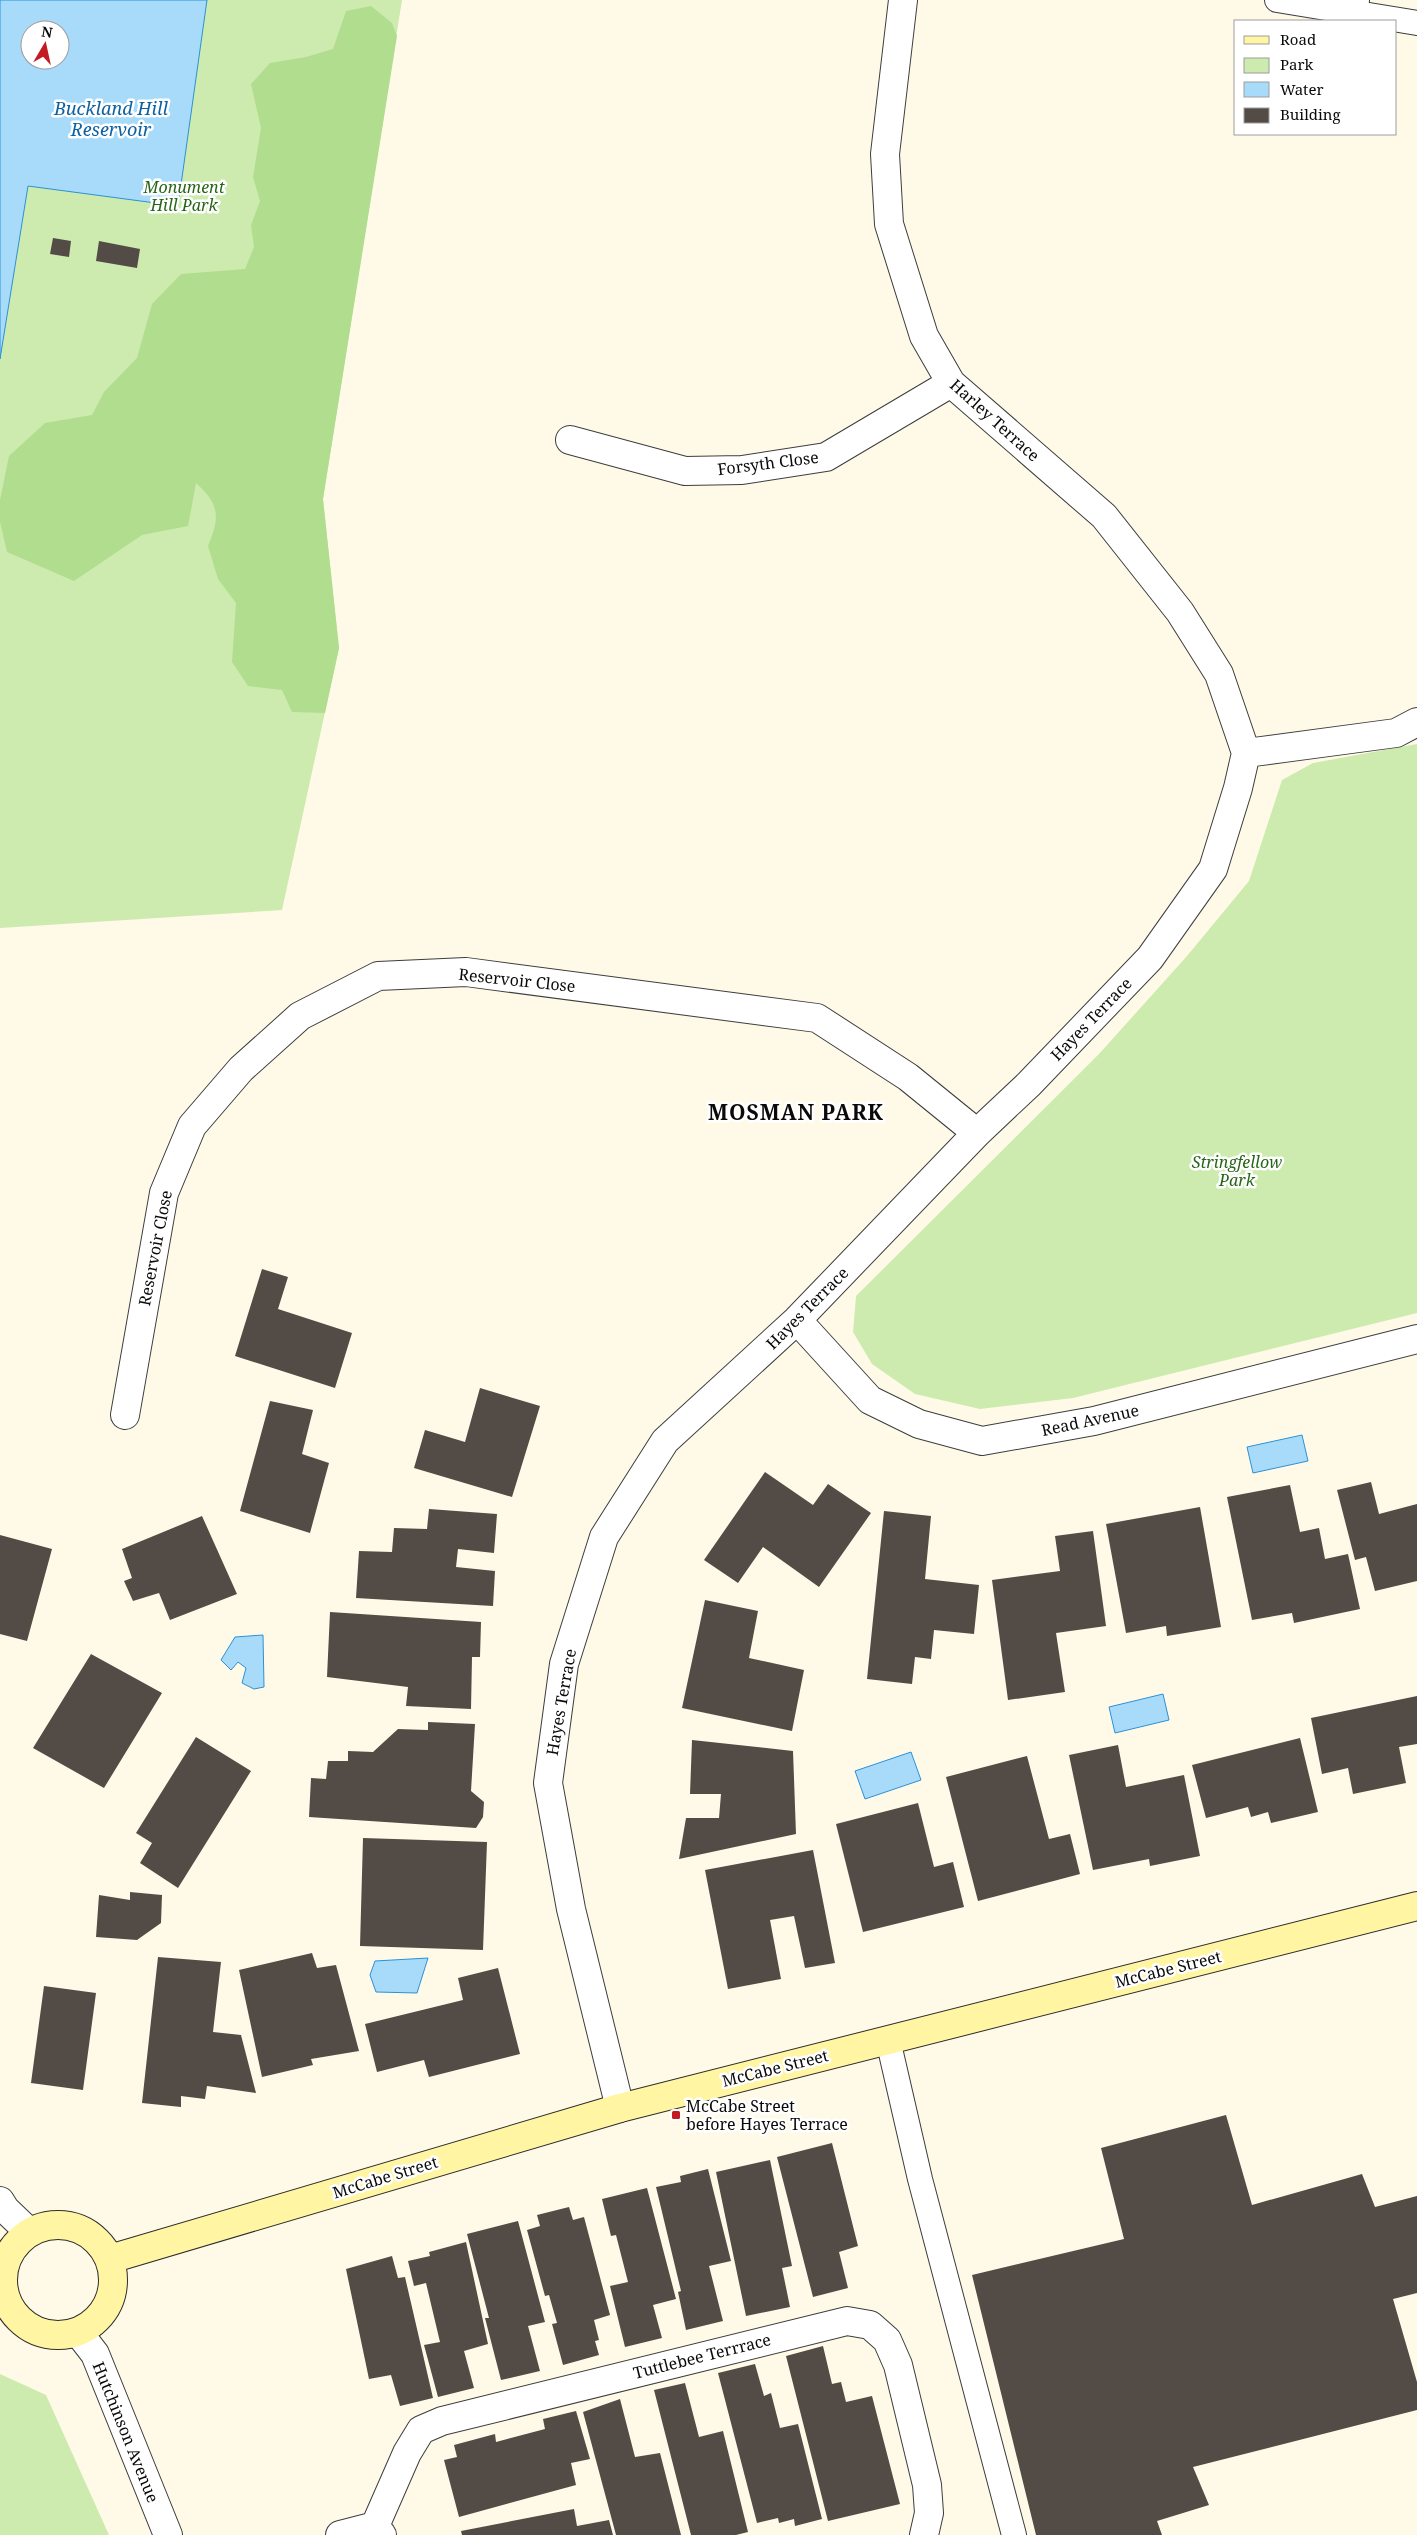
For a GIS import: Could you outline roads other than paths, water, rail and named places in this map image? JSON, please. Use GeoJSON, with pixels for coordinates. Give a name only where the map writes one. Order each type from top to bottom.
{"type":"FeatureCollection","features":[{"type":"Feature","properties":{"kind":"street","name":"Harley Terrace"},"geometry":{"type":"LineString","coordinates":[[903,0],[884,154],[889,224],[924,336],[951,382],[1110,523],[1180,612],[1219,674],[1246,753]]}},
{"type":"Feature","properties":{"kind":"street","name":"Forsyth Close"},"geometry":{"type":"LineString","coordinates":[[570,440],[685,471],[752,468],[826,457],[951,382]]}},
{"type":"Feature","properties":{"kind":"street"},"geometry":{"type":"LineString","coordinates":[[1246,753],[1396,733],[1417,722]]}},
{"type":"Feature","properties":{"kind":"street","name":"Hayes Terrace"},"geometry":{"type":"LineString","coordinates":[[620,2108],[571,1909],[548,1783],[564,1664],[604,1537],[665,1442],[798,1320],[977,1133],[1029,1084],[1150,958],[1213,869],[1238,788],[1246,753]]}},
{"type":"Feature","properties":{"kind":"street","name":"Reservoir Close"},"geometry":{"type":"LineString","coordinates":[[125,1415],[164,1193],[192,1126],[241,1069],[300,1016],[378,976],[466,972],[817,1018],[908,1077],[977,1133]]}},
{"type":"Feature","properties":{"kind":"street","name":"Read Avenue"},"geometry":{"type":"LineString","coordinates":[[798,1320],[870,1400],[919,1424],[982,1441],[1094,1421],[1417,1339]]}},
{"type":"Feature","properties":{"kind":"street","name":"McCabe Street"},"geometry":{"type":"LineString","coordinates":[[110,2259],[620,2108],[1417,1906]]}},
{"type":"Feature","properties":{"kind":"street"},"geometry":{"type":"LineString","coordinates":[[0,2200],[5,2208],[29,2232]]}},
{"type":"Feature","properties":{"kind":"street"},"geometry":{"type":"LineString","coordinates":[[48,2225],[67,2225],[85,2231],[100,2243],[110,2259],[114,2276],[112,2294],[105,2310],[93,2323],[78,2332],[60,2335],[42,2332],[25,2324],[12,2311],[5,2295],[1,2277],[10,2251],[29,2232],[48,2225]]}},
{"type":"Feature","properties":{"kind":"street","name":"Tuttlebee Terrrace"},"geometry":{"type":"LineString","coordinates":[[340,2535],[379,2531],[407,2453],[421,2430],[452,2419],[847,2321],[870,2325],[887,2340],[898,2365],[927,2485],[929,2513],[924,2535]]}},
{"type":"Feature","properties":{"kind":"street","name":"Hutchinson Avenue"},"geometry":{"type":"LineString","coordinates":[[78,2332],[95,2354],[168,2535]]}},
{"type":"Feature","properties":{"kind":"lane"},"geometry":{"type":"LineString","coordinates":[[1277,0],[1354,6],[1417,22]]}},
{"type":"Feature","properties":{"kind":"lane"},"geometry":{"type":"LineString","coordinates":[[888,2040],[920,2180],[1014,2535]]}},
{"type":"Feature","properties":{"kind":"water","name":"Buckland Hill Reservoir"},"geometry":{"type":"Polygon","coordinates":[[[0,0],[207,0],[178,206],[28,186],[0,359],[0,0]]]}},
{"type":"Feature","properties":{"kind":"water"},"geometry":{"type":"Polygon","coordinates":[[[1302,1435],[1308,1461],[1253,1473],[1247,1447],[1302,1435]]]}},
{"type":"Feature","properties":{"kind":"water"},"geometry":{"type":"Polygon","coordinates":[[[263,1635],[264,1687],[254,1689],[242,1683],[246,1668],[238,1662],[231,1670],[221,1660],[235,1637],[263,1635]]]}},
{"type":"Feature","properties":{"kind":"water"},"geometry":{"type":"Polygon","coordinates":[[[1163,1694],[1169,1720],[1115,1733],[1109,1707],[1163,1694]]]}},
{"type":"Feature","properties":{"kind":"water"},"geometry":{"type":"Polygon","coordinates":[[[911,1752],[921,1780],[865,1799],[855,1771],[911,1752]]]}},
{"type":"Feature","properties":{"kind":"water"},"geometry":{"type":"Polygon","coordinates":[[[428,1958],[417,1993],[376,1992],[370,1975],[375,1961],[428,1958]]]}},
{"type":"Feature","properties":{"kind":"place","name":"McCabe Street before Hayes Terrace"},"geometry":{"type":"Point","coordinates":[676,2115]}},
{"type":"Feature","properties":{"kind":"district","name":"MOSMAN PARK"},"geometry":{"type":"Point","coordinates":[796,1112]}},
{"type":"Feature","properties":{"kind":"park label","name":"Monument Hill Park"},"geometry":{"type":"Point","coordinates":[184,196]}},
{"type":"Feature","properties":{"kind":"park label","name":"Stringfellow Park"},"geometry":{"type":"Point","coordinates":[1237,1171]}}]}
